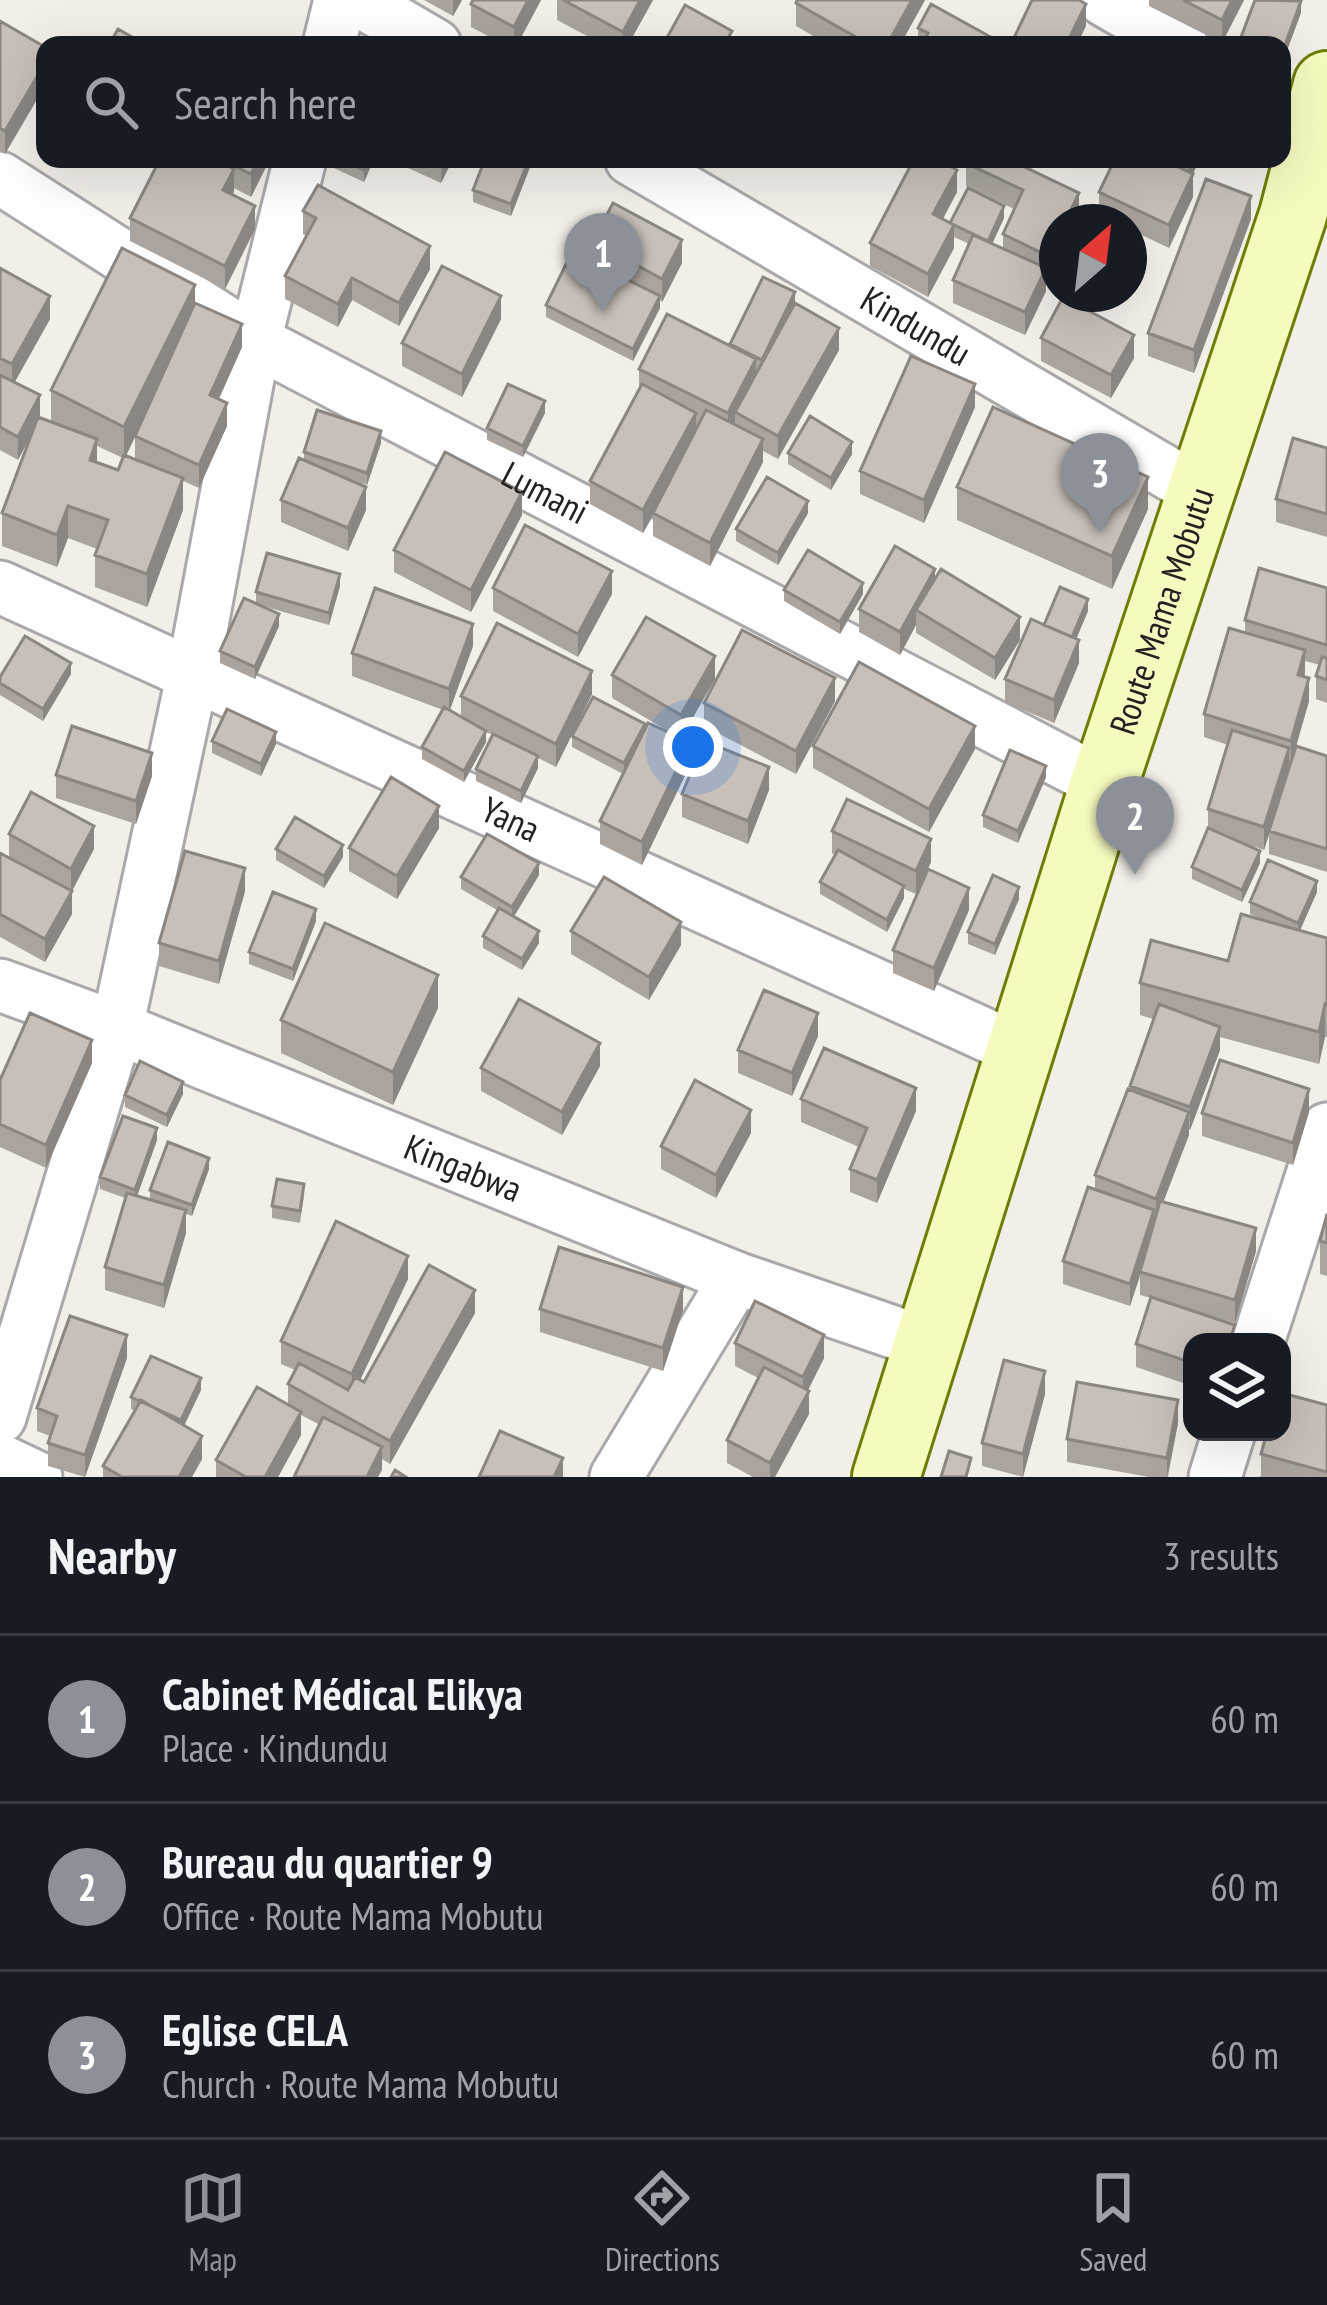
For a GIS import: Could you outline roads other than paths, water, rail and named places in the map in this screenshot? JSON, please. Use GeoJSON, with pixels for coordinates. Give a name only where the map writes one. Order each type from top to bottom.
{"type":"FeatureCollection","features":[{"type":"Feature","properties":{"kind":"street"},"geometry":{"type":"LineString","coordinates":[[330,36],[340,0]]}},
{"type":"Feature","properties":{"kind":"street"},"geometry":{"type":"LineString","coordinates":[[358,0],[420,36]]}},
{"type":"Feature","properties":{"kind":"street"},"geometry":{"type":"LineString","coordinates":[[1104,0],[1166,36]]}},
{"type":"Feature","properties":{"kind":"street","name":"Route Mama Mobutu"},"geometry":{"type":"LineString","coordinates":[[886,1477],[1104,784],[1202,493],[1310,222],[1308,102]]}},
{"type":"Feature","properties":{"kind":"street"},"geometry":{"type":"LineString","coordinates":[[0,1417],[117,1028],[193,674],[255,341],[298,168]]}},
{"type":"Feature","properties":{"kind":"street","name":"Kindundu"},"geometry":{"type":"LineString","coordinates":[[646,168],[1202,493]]}},
{"type":"Feature","properties":{"kind":"street","name":"Lumani"},"geometry":{"type":"LineString","coordinates":[[0,178],[255,341],[1104,784]]}},
{"type":"Feature","properties":{"kind":"street","name":"Yana"},"geometry":{"type":"LineString","coordinates":[[0,587],[1019,1050]]}},
{"type":"Feature","properties":{"kind":"street","name":"Kingabwa"},"geometry":{"type":"LineString","coordinates":[[0,985],[736,1278],[928,1344]]}},
{"type":"Feature","properties":{"kind":"street"},"geometry":{"type":"LineString","coordinates":[[1261,1333],[1327,1129]]}},
{"type":"Feature","properties":{"kind":"street"},"geometry":{"type":"LineString","coordinates":[[616,1477],[736,1278]]}},
{"type":"Feature","properties":{"kind":"street"},"geometry":{"type":"LineString","coordinates":[[1215,1477],[1226,1441]]}},
{"type":"Feature","properties":{"kind":"street"},"geometry":{"type":"LineString","coordinates":[[0,1460],[37,1477]]}},
{"type":"Feature","properties":{"kind":"place","name":"Cabinet Médical Elikya"},"geometry":{"type":"Point","coordinates":[603,312]}},
{"type":"Feature","properties":{"kind":"place","name":"Eglise CELA"},"geometry":{"type":"Point","coordinates":[1100,532]}},
{"type":"Feature","properties":{"kind":"place","name":"Bureau du quartier 9"},"geometry":{"type":"Point","coordinates":[1135,875]}}]}
